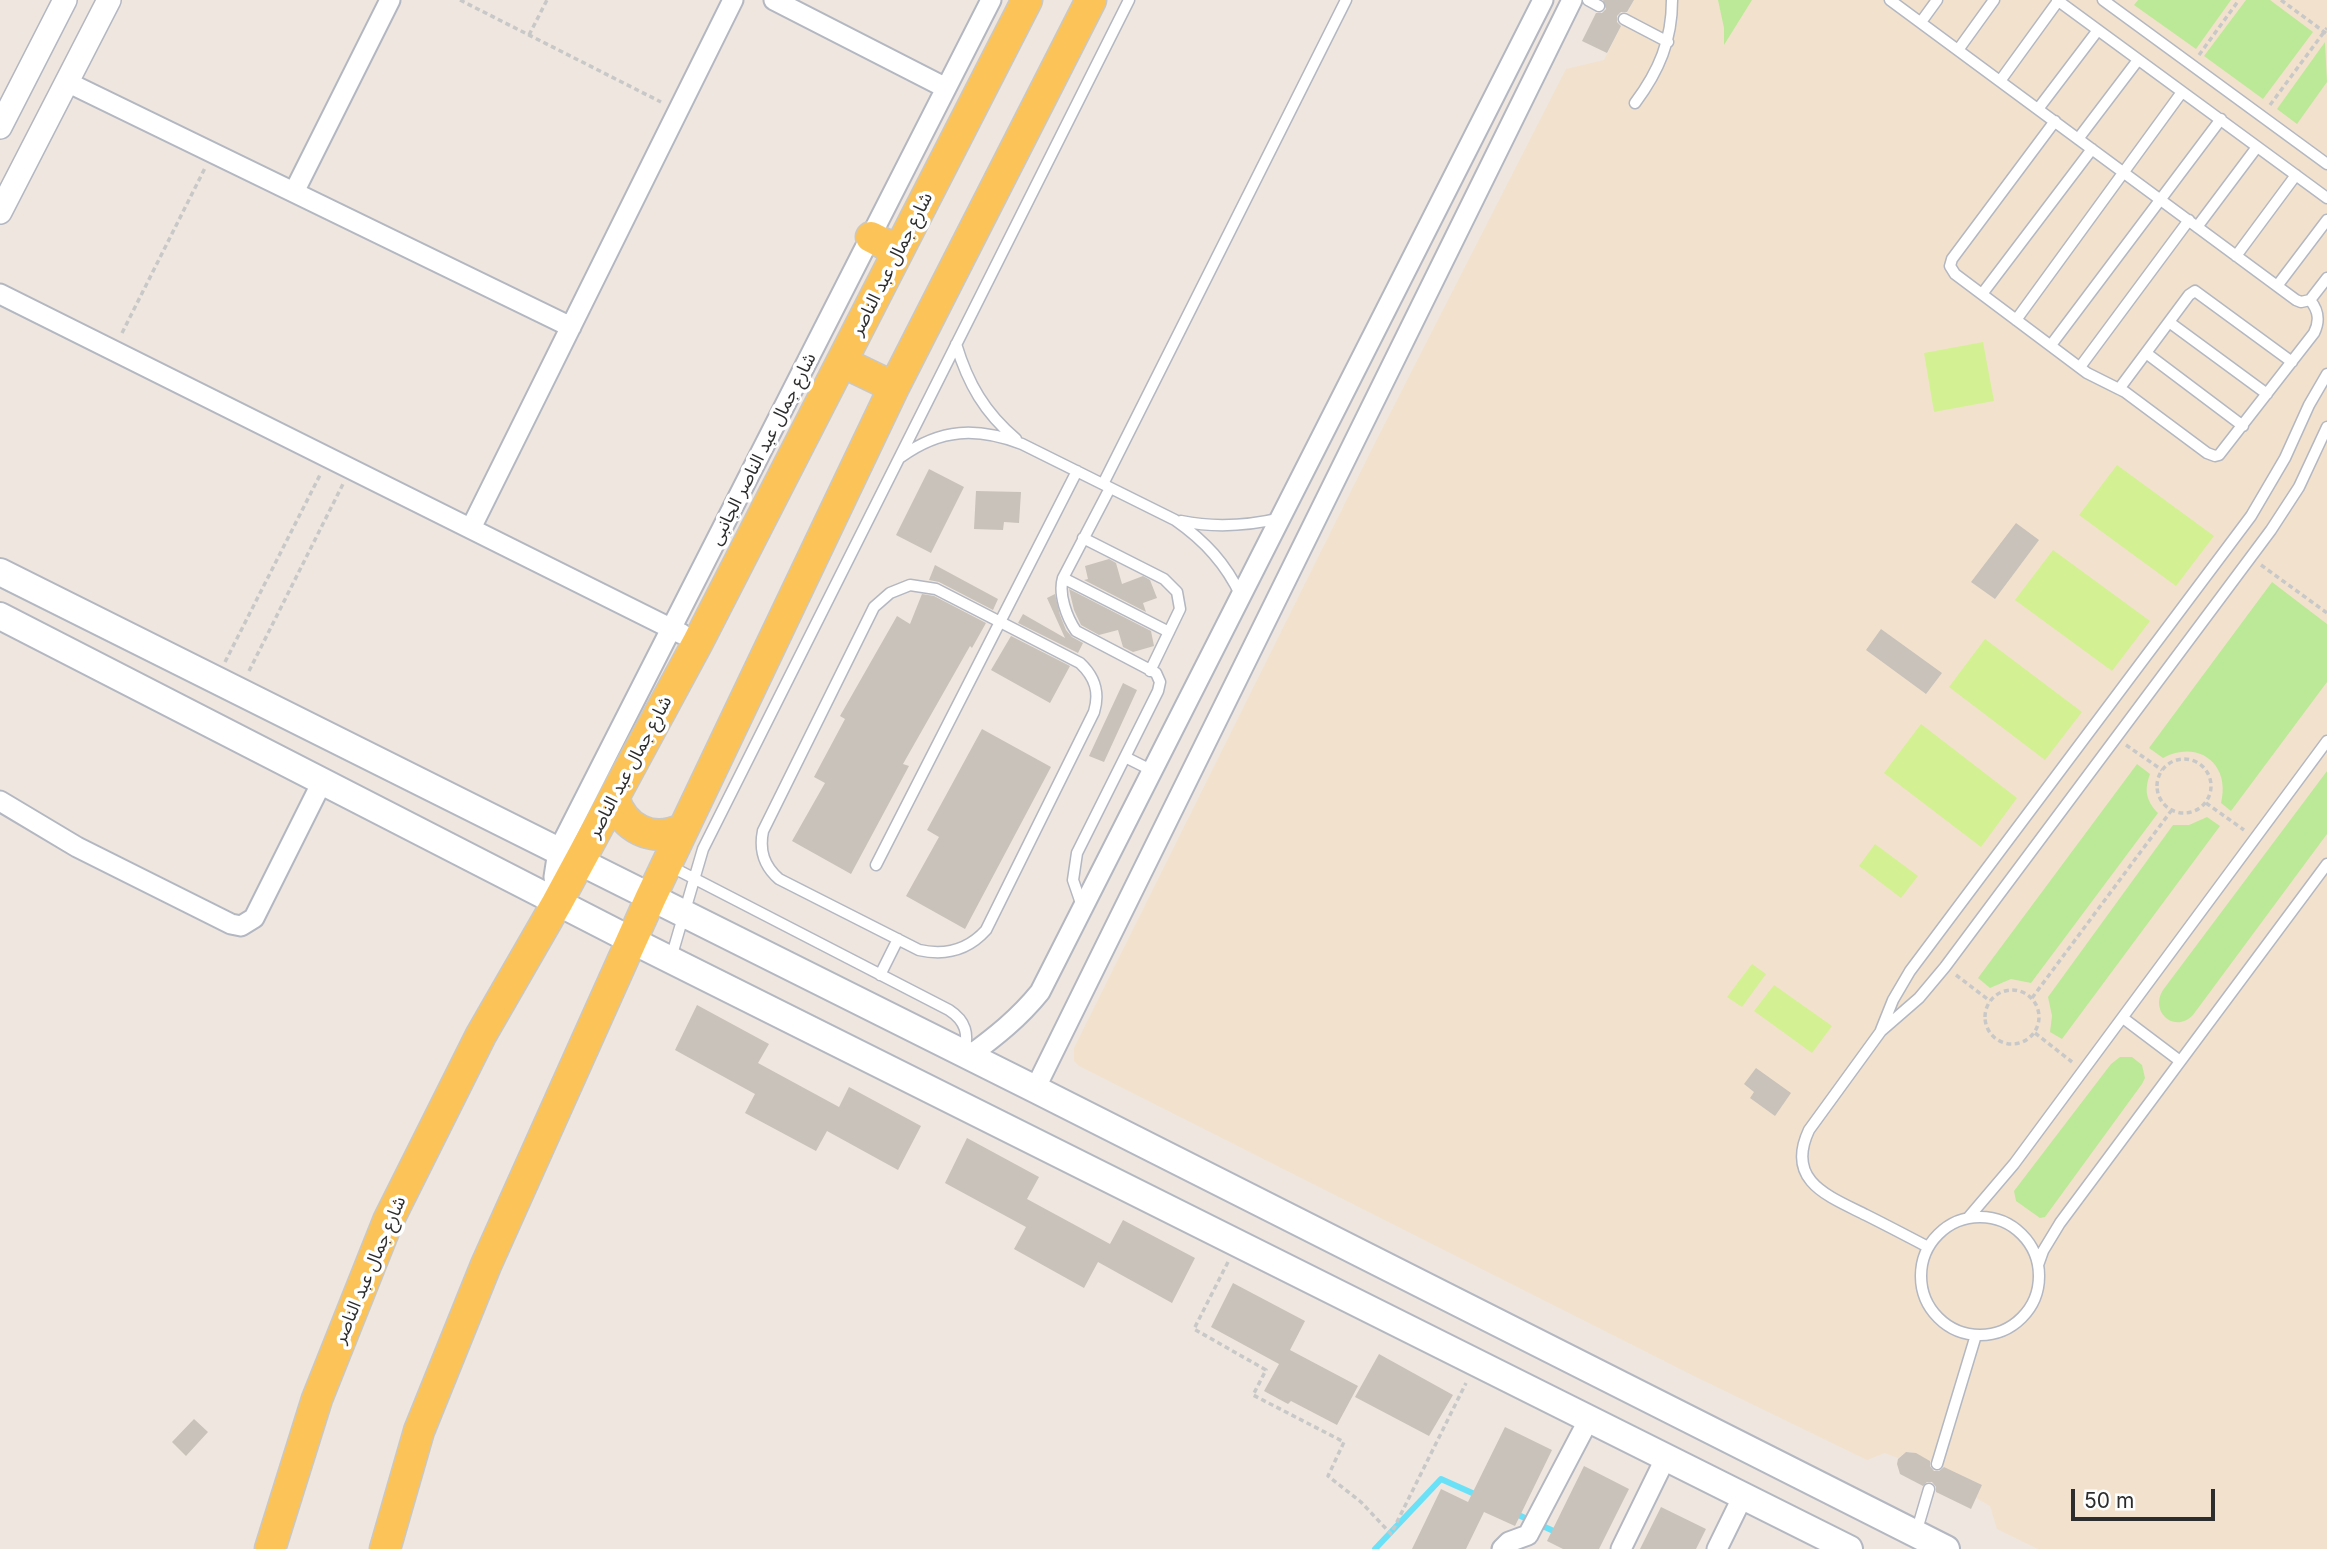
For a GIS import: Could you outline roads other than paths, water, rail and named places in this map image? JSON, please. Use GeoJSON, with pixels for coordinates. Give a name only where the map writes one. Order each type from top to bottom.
{"type":"FeatureCollection","features":[{"type":"Feature","properties":{"kind":"main road","name":"شارع جمال عبد الناصر"},"geometry":{"type":"LineString","coordinates":[[270,1549],[317,1399],[388,1221],[481,1035],[557,903],[569,856],[614,798],[698,642],[1027,0]]}},
{"type":"Feature","properties":{"kind":"main road"},"geometry":{"type":"LineString","coordinates":[[385,1549],[419,1431],[481,1278],[631,940],[894,387],[1091,0]]}},
{"type":"Feature","properties":{"kind":"main road"},"geometry":{"type":"LineString","coordinates":[[871,237],[898,251]]}},
{"type":"Feature","properties":{"kind":"main road"},"geometry":{"type":"LineString","coordinates":[[842,362],[894,387]]}},
{"type":"Feature","properties":{"kind":"main road"},"geometry":{"type":"LineString","coordinates":[[0,572],[1035,1089],[1945,1549]]}},
{"type":"Feature","properties":{"kind":"main road"},"geometry":{"type":"LineString","coordinates":[[0,615],[557,903],[1849,1549]]}},
{"type":"Feature","properties":{"kind":"main road"},"geometry":{"type":"LineString","coordinates":[[614,798],[621,816],[645,833],[664,835],[682,830]]}},
{"type":"Feature","properties":{"kind":"street"},"geometry":{"type":"LineString","coordinates":[[0,127],[65,0]]}},
{"type":"Feature","properties":{"kind":"street"},"geometry":{"type":"LineString","coordinates":[[0,212],[109,0]]}},
{"type":"Feature","properties":{"kind":"street"},"geometry":{"type":"LineString","coordinates":[[294,192],[390,0]]}},
{"type":"Feature","properties":{"kind":"street"},"geometry":{"type":"LineString","coordinates":[[471,528],[733,0]]}},
{"type":"Feature","properties":{"kind":"street"},"geometry":{"type":"LineString","coordinates":[[774,0],[946,88]]}},
{"type":"Feature","properties":{"kind":"street","name":"شارع جمال عبد الناصر الجانبى"},"geometry":{"type":"LineString","coordinates":[[569,856],[671,628],[991,0]]}},
{"type":"Feature","properties":{"kind":"street"},"geometry":{"type":"LineString","coordinates":[[966,1055],[1009,1026],[1040,992],[1543,0]]}},
{"type":"Feature","properties":{"kind":"street"},"geometry":{"type":"LineString","coordinates":[[1035,1089],[1572,0]]}},
{"type":"Feature","properties":{"kind":"street"},"geometry":{"type":"LineString","coordinates":[[67,82],[571,327]]}},
{"type":"Feature","properties":{"kind":"street"},"geometry":{"type":"LineString","coordinates":[[0,294],[698,642]]}},
{"type":"Feature","properties":{"kind":"street"},"geometry":{"type":"LineString","coordinates":[[0,801],[77,847],[231,924],[241,926],[254,918],[323,782]]}},
{"type":"Feature","properties":{"kind":"street"},"geometry":{"type":"LineString","coordinates":[[1502,1549],[1509,1542],[1528,1535],[1589,1419]]}},
{"type":"Feature","properties":{"kind":"street"},"geometry":{"type":"LineString","coordinates":[[1621,1549],[1666,1457]]}},
{"type":"Feature","properties":{"kind":"street"},"geometry":{"type":"LineString","coordinates":[[1717,1549],[1743,1496]]}},
{"type":"Feature","properties":{"kind":"lane"},"geometry":{"type":"LineString","coordinates":[[671,958],[703,849],[1129,0]]}},
{"type":"Feature","properties":{"kind":"lane"},"geometry":{"type":"LineString","coordinates":[[1083,910],[1073,880],[1075,860],[1160,687],[1158,677],[1150,671],[1076,631],[1061,592],[1063,578],[1346,0]]}},
{"type":"Feature","properties":{"kind":"lane"},"geometry":{"type":"LineString","coordinates":[[1588,0],[1599,6]]}},
{"type":"Feature","properties":{"kind":"lane"},"geometry":{"type":"LineString","coordinates":[[1634,103],[1660,64],[1668,42],[1672,0]]}},
{"type":"Feature","properties":{"kind":"lane"},"geometry":{"type":"LineString","coordinates":[[1921,22],[1937,0]]}},
{"type":"Feature","properties":{"kind":"lane"},"geometry":{"type":"LineString","coordinates":[[1958,50],[1994,0]]}},
{"type":"Feature","properties":{"kind":"lane"},"geometry":{"type":"LineString","coordinates":[[2000,81],[2057,0],[2327,198]]}},
{"type":"Feature","properties":{"kind":"lane"},"geometry":{"type":"LineString","coordinates":[[2103,0],[2327,164]]}},
{"type":"Feature","properties":{"kind":"lane"},"geometry":{"type":"LineString","coordinates":[[1894,1],[2296,300],[2310,300],[2327,278]]}},
{"type":"Feature","properties":{"kind":"lane"},"geometry":{"type":"LineString","coordinates":[[1624,19],[1668,42]]}},
{"type":"Feature","properties":{"kind":"lane"},"geometry":{"type":"LineString","coordinates":[[2038,109],[2098,30]]}},
{"type":"Feature","properties":{"kind":"lane"},"geometry":{"type":"LineString","coordinates":[[2078,139],[2138,60]]}},
{"type":"Feature","properties":{"kind":"lane"},"geometry":{"type":"LineString","coordinates":[[2016,320],[2182,92]]}},
{"type":"Feature","properties":{"kind":"lane"},"geometry":{"type":"LineString","coordinates":[[2051,345],[2221,120]]}},
{"type":"Feature","properties":{"kind":"lane"},"geometry":{"type":"LineString","coordinates":[[2055,121],[1950,263],[1952,271],[2080,367],[2119,389],[2211,456],[2223,452],[2317,327],[2318,312],[2310,300]]}},
{"type":"Feature","properties":{"kind":"lane"},"geometry":{"type":"LineString","coordinates":[[2080,367],[2193,223],[2258,147]]}},
{"type":"Feature","properties":{"kind":"lane"},"geometry":{"type":"LineString","coordinates":[[1982,294],[2092,149]]}},
{"type":"Feature","properties":{"kind":"lane"},"geometry":{"type":"LineString","coordinates":[[2236,256],[2296,175]]}},
{"type":"Feature","properties":{"kind":"lane"},"geometry":{"type":"LineString","coordinates":[[2277,286],[2327,220]]}},
{"type":"Feature","properties":{"kind":"lane"},"geometry":{"type":"LineString","coordinates":[[2119,389],[2189,295],[2198,292],[2292,362]]}},
{"type":"Feature","properties":{"kind":"lane"},"geometry":{"type":"LineString","coordinates":[[2169,322],[2267,394]]}},
{"type":"Feature","properties":{"kind":"lane"},"geometry":{"type":"LineString","coordinates":[[956,344],[965,374],[979,401],[999,425],[1022,444]]}},
{"type":"Feature","properties":{"kind":"lane"},"geometry":{"type":"LineString","coordinates":[[2146,353],[2243,426]]}},
{"type":"Feature","properties":{"kind":"lane"},"geometry":{"type":"LineString","coordinates":[[1881,1031],[1893,1000],[1910,971],[2251,516],[2286,457],[2327,374]]}},
{"type":"Feature","properties":{"kind":"lane"},"geometry":{"type":"LineString","coordinates":[[1928,1247],[1818,1189],[1809,1180],[1802,1155],[1809,1130],[1881,1031],[1919,998],[1945,967],[2251,558],[2299,487],[2327,427]]}},
{"type":"Feature","properties":{"kind":"lane"},"geometry":{"type":"LineString","coordinates":[[898,460],[916,447],[957,433],[980,432],[1022,444],[1175,520],[1214,553],[1241,597]]}},
{"type":"Feature","properties":{"kind":"lane"},"geometry":{"type":"LineString","coordinates":[[876,865],[1077,471]]}},
{"type":"Feature","properties":{"kind":"lane"},"geometry":{"type":"LineString","coordinates":[[1175,520],[1218,526],[1260,523],[1281,518]]}},
{"type":"Feature","properties":{"kind":"lane"},"geometry":{"type":"LineString","coordinates":[[1083,538],[1171,584],[1180,600],[1181,610],[1150,671]]}},
{"type":"Feature","properties":{"kind":"lane"},"geometry":{"type":"LineString","coordinates":[[1063,578],[1169,632]]}},
{"type":"Feature","properties":{"kind":"lane"},"geometry":{"type":"LineString","coordinates":[[928,586],[1000,621],[1080,663],[1092,676],[1097,694],[1094,712],[986,930],[971,943],[940,953],[919,950],[779,879],[765,863],[762,853],[764,831],[869,617],[881,599],[900,588],[928,586]]}},
{"type":"Feature","properties":{"kind":"lane"},"geometry":{"type":"LineString","coordinates":[[1968,1218],[2001,1180],[2123,1018],[2327,741]]}},
{"type":"Feature","properties":{"kind":"lane"},"geometry":{"type":"LineString","coordinates":[[1125,757],[1153,771]]}},
{"type":"Feature","properties":{"kind":"lane"},"geometry":{"type":"LineString","coordinates":[[666,864],[957,1015],[967,1032],[966,1055]]}},
{"type":"Feature","properties":{"kind":"lane"},"geometry":{"type":"LineString","coordinates":[[2038,1265],[2029,1243],[2013,1227],[1991,1218],[1968,1218],[1945,1228],[1928,1247],[1921,1269],[1923,1293],[1934,1314],[1953,1329],[1976,1335],[2000,1332],[2028,1310],[2038,1289],[2038,1265],[2043,1251],[2060,1223],[2327,864]]}},
{"type":"Feature","properties":{"kind":"lane"},"geometry":{"type":"LineString","coordinates":[[880,975],[898,939]]}},
{"type":"Feature","properties":{"kind":"lane"},"geometry":{"type":"LineString","coordinates":[[2123,1018],[2180,1061]]}},
{"type":"Feature","properties":{"kind":"lane"},"geometry":{"type":"LineString","coordinates":[[1937,1464],[1976,1335]]}},
{"type":"Feature","properties":{"kind":"lane"},"geometry":{"type":"LineString","coordinates":[[1915,1534],[1929,1489]]}},
{"type":"Feature","properties":{"kind":"waterway"},"geometry":{"type":"LineString","coordinates":[[1375,1549],[1441,1479],[1479,1496]]}},
{"type":"Feature","properties":{"kind":"waterway"},"geometry":{"type":"LineString","coordinates":[[1514,1513],[1558,1533]]}}]}
